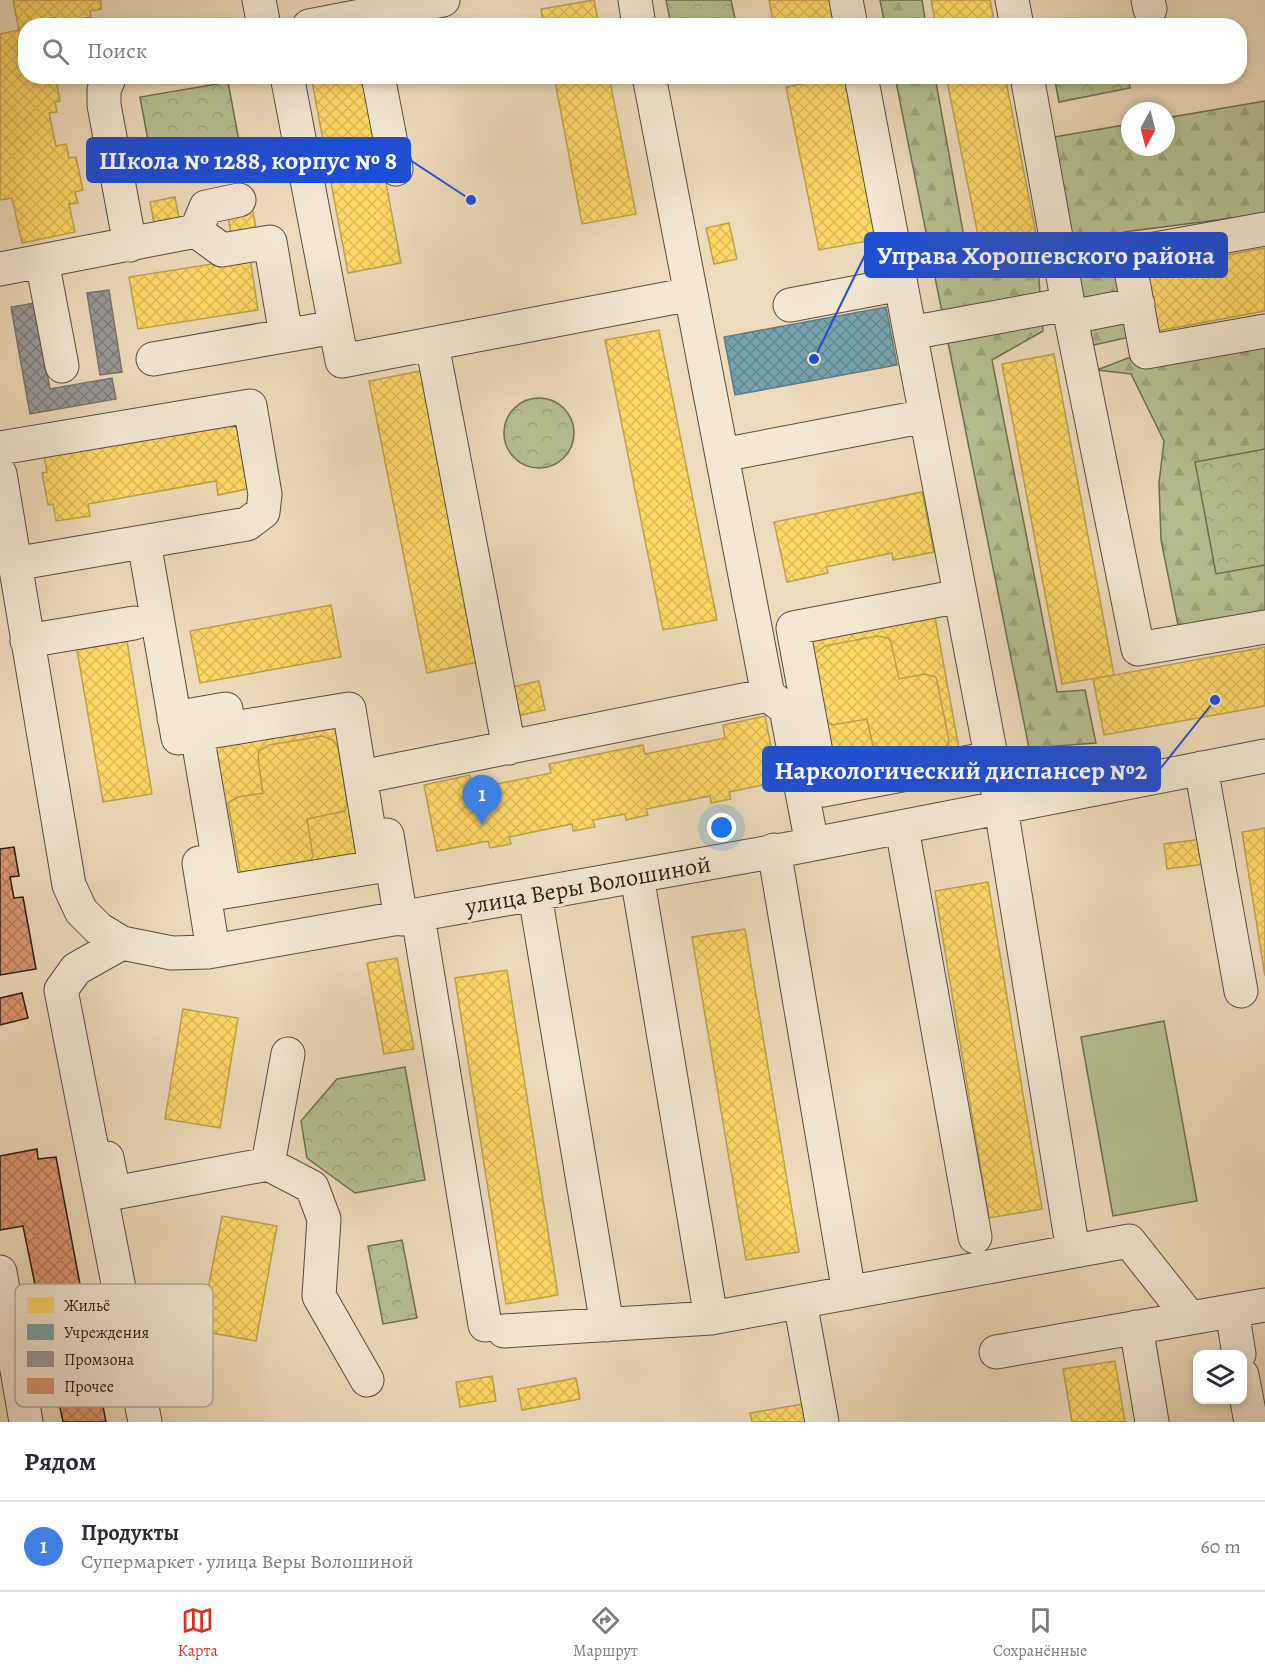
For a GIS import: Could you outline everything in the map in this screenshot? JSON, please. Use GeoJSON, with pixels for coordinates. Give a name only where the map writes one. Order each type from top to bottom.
{"type":"FeatureCollection","features":[{"type":"Feature","properties":{"kind":"street"},"geometry":{"type":"LineString","coordinates":[[259,0],[262,18]]}},
{"type":"Feature","properties":{"kind":"street"},"geometry":{"type":"LineString","coordinates":[[375,18],[443,0]]}},
{"type":"Feature","properties":{"kind":"street"},"geometry":{"type":"LineString","coordinates":[[635,0],[638,18]]}},
{"type":"Feature","properties":{"kind":"street"},"geometry":{"type":"LineString","coordinates":[[846,0],[849,18]]}},
{"type":"Feature","properties":{"kind":"street"},"geometry":{"type":"LineString","coordinates":[[1012,0],[1015,18]]}},
{"type":"Feature","properties":{"kind":"street"},"geometry":{"type":"LineString","coordinates":[[107,84],[104,90],[104,105],[130,245]]}},
{"type":"Feature","properties":{"kind":"street"},"geometry":{"type":"LineString","coordinates":[[289,84],[342,361],[691,294]]}},
{"type":"Feature","properties":{"kind":"street"},"geometry":{"type":"LineString","coordinates":[[380,84],[396,169]]}},
{"type":"Feature","properties":{"kind":"street"},"geometry":{"type":"LineString","coordinates":[[651,84],[768,695],[786,709],[812,844]]}},
{"type":"Feature","properties":{"kind":"street"},"geometry":{"type":"LineString","coordinates":[[863,84],[926,416],[951,598],[982,760],[1001,808],[1073,1251]]}},
{"type":"Feature","properties":{"kind":"street"},"geometry":{"type":"LineString","coordinates":[[1028,84],[1069,310],[1138,649],[1265,627]]}},
{"type":"Feature","properties":{"kind":"street"},"geometry":{"type":"LineString","coordinates":[[196,231],[206,207],[239,200]]}},
{"type":"Feature","properties":{"kind":"street"},"geometry":{"type":"LineString","coordinates":[[1265,229],[1128,254],[1146,352],[1265,331]]}},
{"type":"Feature","properties":{"kind":"street"},"geometry":{"type":"LineString","coordinates":[[0,269],[196,231],[222,250],[270,242],[286,335]]}},
{"type":"Feature","properties":{"kind":"street"},"geometry":{"type":"LineString","coordinates":[[42,261],[62,366]]}},
{"type":"Feature","properties":{"kind":"street"},"geometry":{"type":"LineString","coordinates":[[790,305],[901,284]]}},
{"type":"Feature","properties":{"kind":"street"},"geometry":{"type":"LineString","coordinates":[[910,333],[1069,310],[1138,304]]}},
{"type":"Feature","properties":{"kind":"street"},"geometry":{"type":"LineString","coordinates":[[153,359],[335,327]]}},
{"type":"Feature","properties":{"kind":"street"},"geometry":{"type":"LineString","coordinates":[[432,344],[509,748]]}},
{"type":"Feature","properties":{"kind":"street"},"geometry":{"type":"LineString","coordinates":[[0,448],[250,406],[265,494],[263,512],[247,524],[14,564]]}},
{"type":"Feature","properties":{"kind":"street"},"geometry":{"type":"LineString","coordinates":[[722,455],[926,416]]}},
{"type":"Feature","properties":{"kind":"street"},"geometry":{"type":"LineString","coordinates":[[0,474],[69,885],[81,911],[99,929],[122,943],[76,969],[61,990],[64,1019],[118,1284]]}},
{"type":"Feature","properties":{"kind":"street"},"geometry":{"type":"LineString","coordinates":[[144,542],[174,718],[214,898]]}},
{"type":"Feature","properties":{"kind":"street"},"geometry":{"type":"LineString","coordinates":[[951,598],[793,628],[823,790],[982,760]]}},
{"type":"Feature","properties":{"kind":"street"},"geometry":{"type":"LineString","coordinates":[[27,641],[134,623]]}},
{"type":"Feature","properties":{"kind":"street"},"geometry":{"type":"LineString","coordinates":[[174,718],[362,687],[376,774],[383,866]]}},
{"type":"Feature","properties":{"kind":"street"},"geometry":{"type":"LineString","coordinates":[[376,774],[768,695]]}},
{"type":"Feature","properties":{"kind":"street"},"geometry":{"type":"LineString","coordinates":[[213,950],[214,898],[197,734],[349,709],[383,866],[409,918],[495,1328],[607,1325],[711,1318],[1129,1241],[1191,1318]]}},
{"type":"Feature","properties":{"kind":"street","name":"улица Веры Волошиной"},"geometry":{"type":"LineString","coordinates":[[122,943],[172,953],[213,950],[409,918],[902,828],[1265,756]]}},
{"type":"Feature","properties":{"kind":"street"},"geometry":{"type":"LineString","coordinates":[[1201,768],[1240,991]]}},
{"type":"Feature","properties":{"kind":"street"},"geometry":{"type":"LineString","coordinates":[[902,828],[975,1237]]}},
{"type":"Feature","properties":{"kind":"street"},"geometry":{"type":"LineString","coordinates":[[774,850],[849,1293]]}},
{"type":"Feature","properties":{"kind":"street"},"geometry":{"type":"LineString","coordinates":[[214,898],[383,866]]}},
{"type":"Feature","properties":{"kind":"street"},"geometry":{"type":"LineString","coordinates":[[637,876],[711,1318]]}},
{"type":"Feature","properties":{"kind":"street"},"geometry":{"type":"LineString","coordinates":[[535,895],[607,1325]]}},
{"type":"Feature","properties":{"kind":"street"},"geometry":{"type":"LineString","coordinates":[[64,1019],[81,1034],[114,1193],[268,1164],[312,1187],[324,1219],[319,1296],[367,1380]]}},
{"type":"Feature","properties":{"kind":"street"},"geometry":{"type":"LineString","coordinates":[[268,1164],[288,1054]]}},
{"type":"Feature","properties":{"kind":"street"},"geometry":{"type":"LineString","coordinates":[[0,1272],[15,1359]]}},
{"type":"Feature","properties":{"kind":"street"},"geometry":{"type":"LineString","coordinates":[[800,1302],[822,1422]]}},
{"type":"Feature","properties":{"kind":"street"},"geometry":{"type":"LineString","coordinates":[[996,1352],[1265,1305]]}},
{"type":"Feature","properties":{"kind":"street"},"geometry":{"type":"LineString","coordinates":[[1232,1311],[1238,1350]]}},
{"type":"Feature","properties":{"kind":"street"},"geometry":{"type":"LineString","coordinates":[[1136,1327],[1152,1422]]}},
{"type":"Feature","properties":{"kind":"street"},"geometry":{"type":"LineString","coordinates":[[1247,1401],[1251,1422]]}},
{"type":"Feature","properties":{"kind":"street"},"geometry":{"type":"LineString","coordinates":[[23,1407],[26,1422]]}},
{"type":"Feature","properties":{"kind":"street"},"geometry":{"type":"LineString","coordinates":[[143,1407],[146,1422]]}},
{"type":"Feature","properties":{"kind":"green space"},"geometry":{"type":"Polygon","coordinates":[[[666,0],[731,0],[735,18],[670,18],[666,0]]]}},
{"type":"Feature","properties":{"kind":"green space"},"geometry":{"type":"Polygon","coordinates":[[[880,0],[922,0],[925,18],[884,18],[880,0]]]}},
{"type":"Feature","properties":{"kind":"green space"},"geometry":{"type":"Polygon","coordinates":[[[228,84],[243,163],[155,179],[140,97],[228,84]]]}},
{"type":"Feature","properties":{"kind":"green space"},"geometry":{"type":"Polygon","coordinates":[[[896,84],[936,84],[970,270],[1038,267],[1043,331],[992,360],[1057,692],[1085,690],[1096,743],[1029,748],[896,84]]]}},
{"type":"Feature","properties":{"kind":"green space"},"geometry":{"type":"Polygon","coordinates":[[[1056,84],[1129,84],[1130,88],[1059,102],[1056,84]]]}},
{"type":"Feature","properties":{"kind":"green space"},"geometry":{"type":"Polygon","coordinates":[[[1265,101],[1265,220],[1240,217],[1124,232],[1130,337],[1089,346],[1054,137],[1121,126],[1121,156],[1175,156],[1175,116],[1265,101]]]}},
{"type":"Feature","properties":{"kind":"green space"},"geometry":{"type":"Polygon","coordinates":[[[1265,346],[1265,634],[1183,650],[1161,540],[1159,483],[1164,441],[1131,374],[1097,370],[1128,358],[1178,360],[1265,346]]]}},
{"type":"Feature","properties":{"kind":"green space"},"geometry":{"type":"Polygon","coordinates":[[[539,398],[552,401],[564,408],[571,420],[574,433],[571,446],[564,458],[552,465],[539,468],[526,465],[514,458],[507,446],[504,433],[507,420],[514,408],[526,401],[539,398]]]}},
{"type":"Feature","properties":{"kind":"green space"},"geometry":{"type":"Polygon","coordinates":[[[1265,449],[1265,565],[1216,574],[1195,462],[1265,449]]]}},
{"type":"Feature","properties":{"kind":"green space"},"geometry":{"type":"Polygon","coordinates":[[[1164,1021],[1197,1201],[1113,1216],[1081,1037],[1164,1021]]]}},
{"type":"Feature","properties":{"kind":"green space"},"geometry":{"type":"Polygon","coordinates":[[[405,1067],[425,1180],[355,1193],[307,1158],[301,1121],[337,1079],[405,1067]]]}},
{"type":"Feature","properties":{"kind":"green space"},"geometry":{"type":"Polygon","coordinates":[[[402,1240],[417,1318],[383,1324],[368,1246],[402,1240]]]}},
{"type":"Feature","properties":{"kind":"building: Жильё"},"geometry":{"type":"Polygon","coordinates":[[[13,0],[101,0],[101,9],[90,11],[91,17],[18,18],[18,25],[13,0]]]}},
{"type":"Feature","properties":{"kind":"building: Жильё"},"geometry":{"type":"Polygon","coordinates":[[[594,0],[597,18],[543,18],[541,9],[594,0]]]}},
{"type":"Feature","properties":{"kind":"building: Жильё"},"geometry":{"type":"Polygon","coordinates":[[[769,0],[831,0],[834,18],[772,18],[769,0]]]}},
{"type":"Feature","properties":{"kind":"building: Жильё"},"geometry":{"type":"Polygon","coordinates":[[[931,0],[990,0],[993,18],[934,18],[931,0]]]}},
{"type":"Feature","properties":{"kind":"building: Жильё"},"geometry":{"type":"Polygon","coordinates":[[[18,30],[18,84],[57,84],[60,101],[55,102],[57,112],[49,113],[56,146],[66,144],[69,158],[76,157],[83,190],[75,192],[78,203],[69,204],[75,232],[22,243],[12,198],[0,200],[0,34],[18,30]]]}},
{"type":"Feature","properties":{"kind":"building: Жильё"},"geometry":{"type":"Polygon","coordinates":[[[313,84],[367,84],[401,263],[348,273],[313,84]]]}},
{"type":"Feature","properties":{"kind":"building: Жильё"},"geometry":{"type":"Polygon","coordinates":[[[556,84],[611,84],[636,214],[582,224],[556,84]]]}},
{"type":"Feature","properties":{"kind":"building: Жильё"},"geometry":{"type":"Polygon","coordinates":[[[801,84],[849,84],[879,239],[819,250],[786,87],[801,84]]]}},
{"type":"Feature","properties":{"kind":"building: Жильё"},"geometry":{"type":"Polygon","coordinates":[[[948,84],[1007,84],[1040,254],[984,265],[948,84]]]}},
{"type":"Feature","properties":{"kind":"building: Жильё"},"geometry":{"type":"Polygon","coordinates":[[[175,197],[180,223],[155,228],[150,202],[175,197]]]}},
{"type":"Feature","properties":{"kind":"building: Жильё"},"geometry":{"type":"Polygon","coordinates":[[[252,207],[257,233],[232,238],[227,212],[252,207]]]}},
{"type":"Feature","properties":{"kind":"building: Жильё"},"geometry":{"type":"Polygon","coordinates":[[[729,223],[737,259],[714,264],[706,228],[729,223]]]}},
{"type":"Feature","properties":{"kind":"building: Жильё"},"geometry":{"type":"Polygon","coordinates":[[[1265,248],[1265,311],[1152,332],[1141,271],[1265,248]]]}},
{"type":"Feature","properties":{"kind":"building: Жильё"},"geometry":{"type":"Polygon","coordinates":[[[250,258],[258,310],[138,329],[129,277],[250,258]]]}},
{"type":"Feature","properties":{"kind":"building: Жильё"},"geometry":{"type":"Polygon","coordinates":[[[659,330],[717,620],[663,630],[605,340],[659,330]]]}},
{"type":"Feature","properties":{"kind":"building: Жильё"},"geometry":{"type":"Polygon","coordinates":[[[1054,354],[1114,675],[1062,684],[1002,364],[1054,354]]]}},
{"type":"Feature","properties":{"kind":"building: Жильё"},"geometry":{"type":"Polygon","coordinates":[[[421,371],[478,662],[427,673],[369,381],[421,371]]]}},
{"type":"Feature","properties":{"kind":"building: Жильё"},"geometry":{"type":"Polygon","coordinates":[[[239,420],[252,488],[218,495],[216,481],[88,504],[90,516],[56,521],[53,504],[48,505],[42,473],[47,472],[44,455],[239,420]]]}},
{"type":"Feature","properties":{"kind":"building: Жильё"},"geometry":{"type":"Polygon","coordinates":[[[922,492],[934,552],[893,560],[892,553],[826,567],[828,573],[787,582],[774,522],[922,492]]]}},
{"type":"Feature","properties":{"kind":"building: Жильё"},"geometry":{"type":"Polygon","coordinates":[[[331,605],[341,657],[200,683],[190,631],[331,605]]]}},
{"type":"Feature","properties":{"kind":"building: Жильё"},"geometry":{"type":"Polygon","coordinates":[[[935,617],[960,754],[827,779],[801,642],[935,617]]]}},
{"type":"Feature","properties":{"kind":"building: Жильё"},"geometry":{"type":"Polygon","coordinates":[[[877,636],[888,638],[891,642],[899,679],[925,674],[936,677],[949,740],[946,747],[881,761],[875,755],[867,719],[832,725],[825,721],[813,658],[815,653],[825,646],[877,636]]]}},
{"type":"Feature","properties":{"kind":"building: Жильё"},"geometry":{"type":"Polygon","coordinates":[[[127,641],[152,794],[103,802],[77,650],[127,641]]]}},
{"type":"Feature","properties":{"kind":"building: Жильё"},"geometry":{"type":"Polygon","coordinates":[[[1265,647],[1265,706],[1104,735],[1093,679],[1265,647]]]}},
{"type":"Feature","properties":{"kind":"building: Жильё"},"geometry":{"type":"Polygon","coordinates":[[[539,681],[545,710],[517,716],[512,687],[539,681]]]}},
{"type":"Feature","properties":{"kind":"building: Жильё"},"geometry":{"type":"Polygon","coordinates":[[[765,716],[778,782],[729,792],[731,799],[711,803],[710,796],[646,809],[648,815],[626,820],[625,814],[593,820],[595,827],[573,831],[572,824],[509,837],[511,844],[490,848],[488,841],[437,851],[424,785],[470,775],[472,789],[551,773],[549,764],[643,745],[645,754],[725,738],[723,725],[765,716]]]}},
{"type":"Feature","properties":{"kind":"building: Жильё"},"geometry":{"type":"Polygon","coordinates":[[[343,725],[365,862],[231,884],[209,747],[343,725]]]}},
{"type":"Feature","properties":{"kind":"building: Жильё"},"geometry":{"type":"Polygon","coordinates":[[[322,736],[333,740],[339,750],[347,802],[345,811],[307,819],[313,856],[309,863],[244,873],[240,871],[228,803],[238,797],[263,793],[258,760],[259,751],[269,745],[322,736]]]}},
{"type":"Feature","properties":{"kind":"building: Жильё"},"geometry":{"type":"Polygon","coordinates":[[[1265,828],[1265,976],[1242,832],[1265,828]]]}},
{"type":"Feature","properties":{"kind":"building: Жильё"},"geometry":{"type":"Polygon","coordinates":[[[1202,839],[1205,864],[1167,869],[1164,844],[1202,839]]]}},
{"type":"Feature","properties":{"kind":"building: Жильё"},"geometry":{"type":"Polygon","coordinates":[[[988,882],[1042,1209],[989,1218],[935,891],[988,882]]]}},
{"type":"Feature","properties":{"kind":"building: Жильё"},"geometry":{"type":"Polygon","coordinates":[[[745,929],[799,1252],[746,1260],[692,937],[745,929]]]}},
{"type":"Feature","properties":{"kind":"building: Жильё"},"geometry":{"type":"Polygon","coordinates":[[[397,958],[414,1049],[384,1054],[367,963],[397,958]]]}},
{"type":"Feature","properties":{"kind":"building: Жильё"},"geometry":{"type":"Polygon","coordinates":[[[507,970],[558,1295],[506,1304],[455,978],[507,970]]]}},
{"type":"Feature","properties":{"kind":"building: Жильё"},"geometry":{"type":"Polygon","coordinates":[[[183,1009],[238,1018],[220,1128],[165,1119],[183,1009]]]}},
{"type":"Feature","properties":{"kind":"building: Жильё"},"geometry":{"type":"Polygon","coordinates":[[[222,1216],[277,1226],[256,1341],[213,1333],[213,1284],[209,1284],[222,1216]]]}},
{"type":"Feature","properties":{"kind":"building: Жильё"},"geometry":{"type":"Polygon","coordinates":[[[1115,1361],[1125,1422],[1072,1422],[1063,1369],[1115,1361]]]}},
{"type":"Feature","properties":{"kind":"building: Жильё"},"geometry":{"type":"Polygon","coordinates":[[[492,1376],[496,1401],[460,1407],[456,1382],[492,1376]]]}},
{"type":"Feature","properties":{"kind":"building: Жильё"},"geometry":{"type":"Polygon","coordinates":[[[576,1378],[580,1399],[522,1410],[518,1389],[576,1378]]]}},
{"type":"Feature","properties":{"kind":"building: Жильё"},"geometry":{"type":"Polygon","coordinates":[[[803,1404],[807,1422],[752,1422],[750,1413],[803,1404]]]}},
{"type":"Feature","properties":{"kind":"building: Учреждения"},"geometry":{"type":"Polygon","coordinates":[[[886,307],[897,365],[735,395],[724,337],[886,307]]]}},
{"type":"Feature","properties":{"kind":"building: Промзона"},"geometry":{"type":"Polygon","coordinates":[[[109,290],[122,372],[100,375],[87,293],[109,290]]]}},
{"type":"Feature","properties":{"kind":"building: Промзона"},"geometry":{"type":"Polygon","coordinates":[[[34,303],[50,389],[112,378],[116,399],[30,414],[11,307],[34,303]]]}},
{"type":"Feature","properties":{"kind":"building: Прочее"},"geometry":{"type":"Polygon","coordinates":[[[14,847],[19,876],[10,877],[14,898],[23,897],[36,969],[0,975],[0,849],[14,847]]]}},
{"type":"Feature","properties":{"kind":"building: Прочее"},"geometry":{"type":"Polygon","coordinates":[[[22,993],[28,1018],[0,1025],[0,998],[22,993]]]}},
{"type":"Feature","properties":{"kind":"building: Прочее"},"geometry":{"type":"Polygon","coordinates":[[[37,1149],[38,1159],[56,1157],[80,1284],[35,1284],[23,1226],[0,1230],[0,1156],[37,1149]]]}},
{"type":"Feature","properties":{"kind":"building: Прочее"},"geometry":{"type":"Polygon","coordinates":[[[60,1407],[103,1407],[106,1422],[63,1422],[60,1407]]]}},
{"type":"Feature","properties":{"kind":"place","name":"Школа № 1288, корпус № 8"},"geometry":{"type":"Point","coordinates":[471,200]}},
{"type":"Feature","properties":{"kind":"place","name":"Управа Хорошевского района"},"geometry":{"type":"Point","coordinates":[814,359]}},
{"type":"Feature","properties":{"kind":"place","name":"Наркологический диспансер №2"},"geometry":{"type":"Point","coordinates":[1215,700]}},
{"type":"Feature","properties":{"kind":"place","name":"Продукты"},"geometry":{"type":"Point","coordinates":[482,825]}}]}
